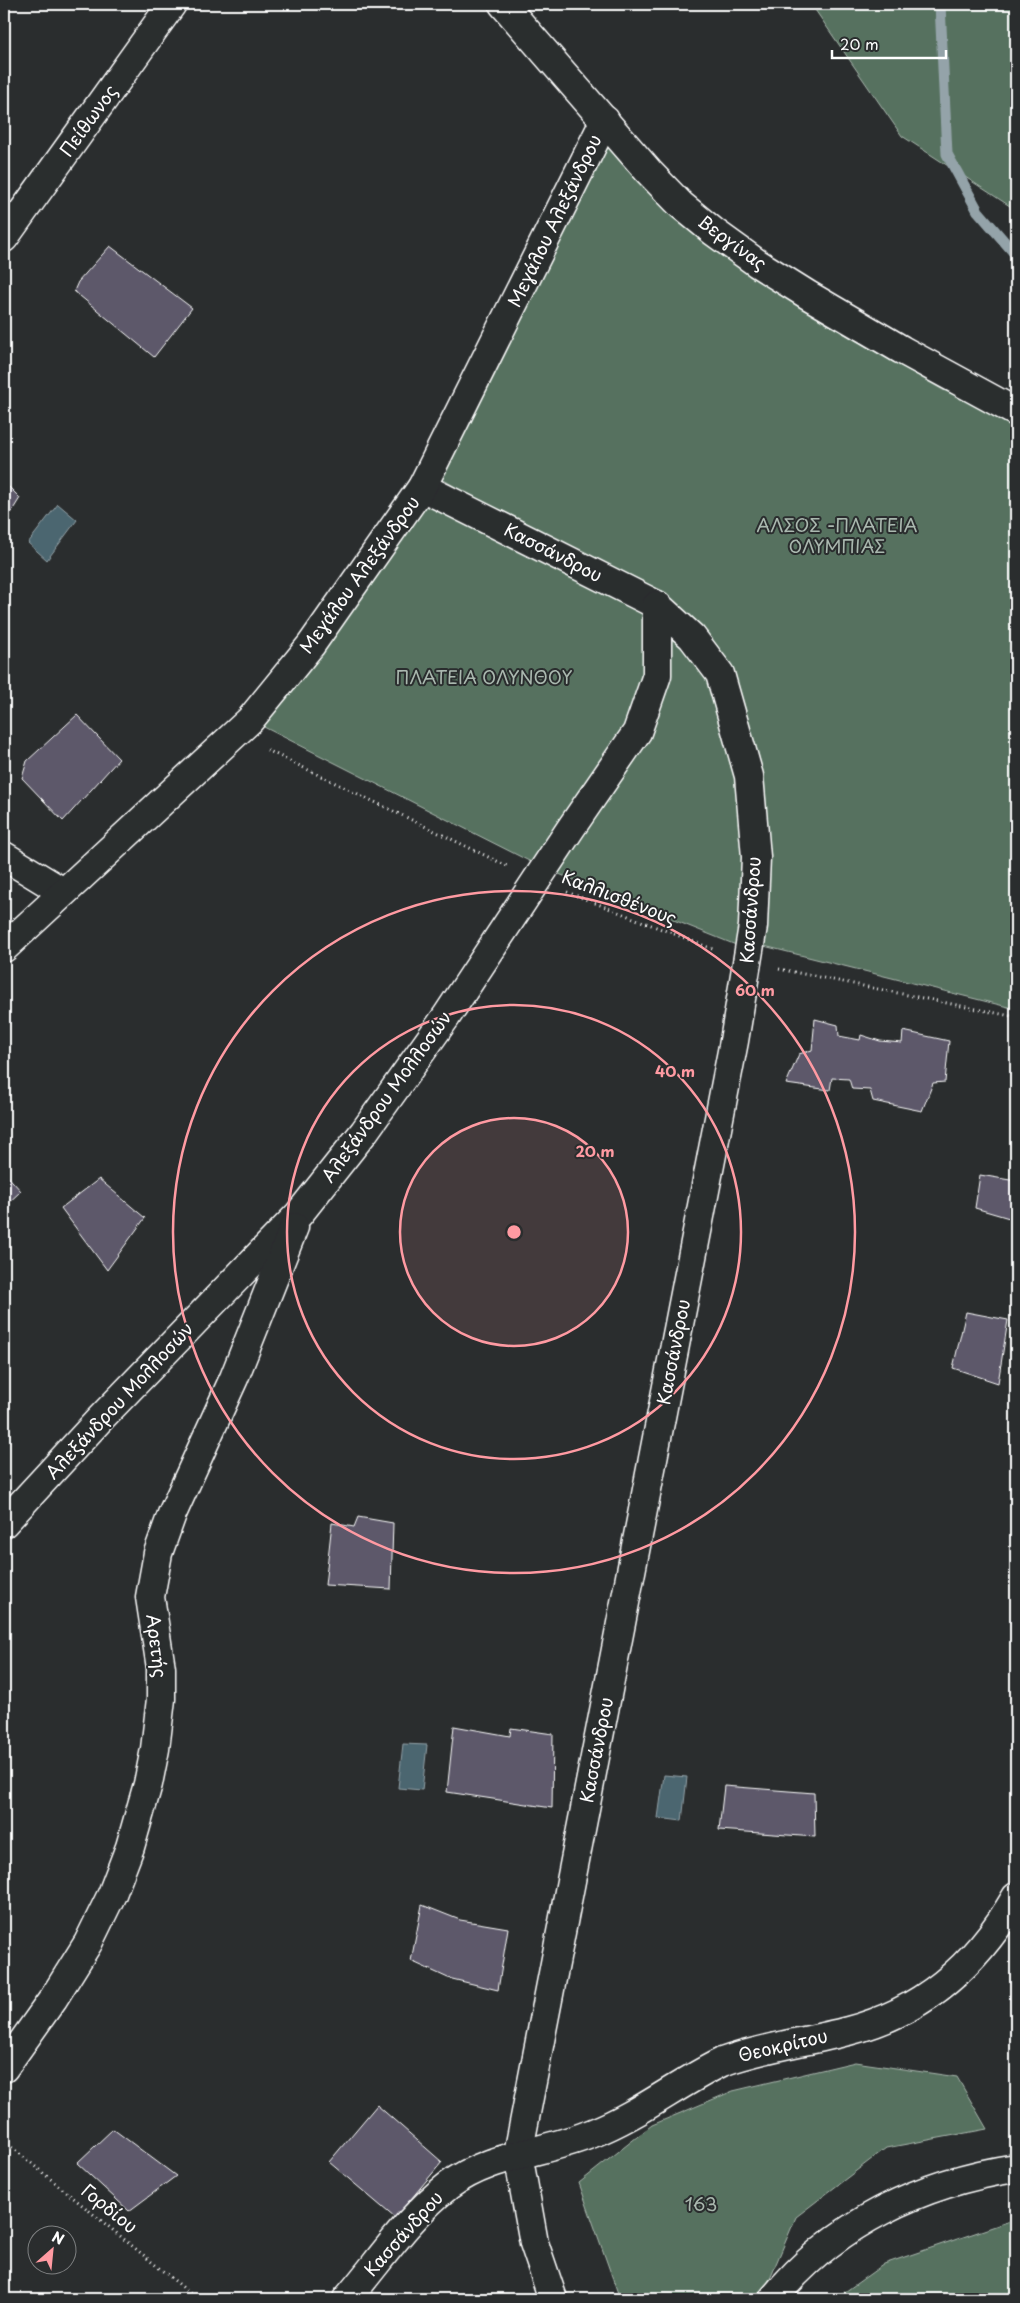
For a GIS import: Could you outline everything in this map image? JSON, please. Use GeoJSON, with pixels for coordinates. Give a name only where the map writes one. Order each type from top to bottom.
{"type":"FeatureCollection","features":[{"type":"Feature","properties":{"kind":"street","name":"Πείθωνος"},"geometry":{"type":"LineString","coordinates":[[4,238],[172,4]]}},
{"type":"Feature","properties":{"kind":"street","name":"Βεργίνας"},"geometry":{"type":"LineString","coordinates":[[503,4],[649,172],[682,205],[757,263],[902,350],[1016,412]]}},
{"type":"Feature","properties":{"kind":"street","name":"Μεγάλου Αλεξάνδρου"},"geometry":{"type":"LineString","coordinates":[[4,948],[250,720],[311,645],[422,487],[605,120]]}},
{"type":"Feature","properties":{"kind":"street","name":"Κασσάνδρου"},"geometry":{"type":"LineString","coordinates":[[347,2299],[418,2215],[448,2186],[477,2168],[518,2154],[748,962],[753,926],[756,856],[749,776],[720,674],[692,637],[657,605],[422,487]]}},
{"type":"Feature","properties":{"kind":"street","name":"Αλεξάνδρου Μολλοσών"},"geometry":{"type":"LineString","coordinates":[[4,1523],[100,1419],[299,1214],[364,1132],[446,1017],[538,881],[571,828],[622,758],[645,714],[657,675],[657,605]]}},
{"type":"Feature","properties":{"kind":"street"},"geometry":{"type":"LineString","coordinates":[[4,856],[63,892]]}},
{"type":"Feature","properties":{"kind":"street","name":"Αρετής"},"geometry":{"type":"LineString","coordinates":[[4,2068],[53,1999],[88,1943],[112,1894],[130,1847],[148,1784],[155,1749],[161,1699],[161,1668],[150,1597],[158,1553],[172,1514],[234,1378],[299,1214]]}},
{"type":"Feature","properties":{"kind":"street","name":"Θεοκρίτου"},"geometry":{"type":"LineString","coordinates":[[518,2154],[576,2140],[609,2126],[629,2117],[704,2071],[735,2057],[848,2031],[910,2008],[944,1984],[973,1959],[1000,1924],[1016,1897]]}},
{"type":"Feature","properties":{"kind":"street"},"geometry":{"type":"LineString","coordinates":[[518,2154],[534,2243],[553,2299]]}},
{"type":"Feature","properties":{"kind":"street"},"geometry":{"type":"LineString","coordinates":[[774,2299],[810,2260],[859,2223],[882,2210],[949,2182],[1016,2168]]}},
{"type":"Feature","properties":{"kind":"path","name":"Καλλισθένους"},"geometry":{"type":"LineString","coordinates":[[235,734],[538,881],[748,962],[1016,1017]]}},
{"type":"Feature","properties":{"kind":"path","name":"Γορδίου"},"geometry":{"type":"LineString","coordinates":[[4,2141],[197,2299]]}},
{"type":"Feature","properties":{"kind":"green space"},"geometry":{"type":"Polygon","coordinates":[[[811,4],[1016,4],[1016,210],[902,136],[811,4]]]}},
{"type":"Feature","properties":{"kind":"green space","name":"ΑΛΣΟΣ -ΠΛΑΤΕΙΑ ΟΛΥΜΠΙΑΣ"},"geometry":{"type":"Polygon","coordinates":[[[605,120],[737,258],[820,320],[943,390],[1016,421],[1016,1009],[764,946],[764,778],[722,678],[754,816],[746,949],[539,866],[250,720],[422,487],[647,599],[430,472],[605,120]]]}},
{"type":"Feature","properties":{"kind":"green space","name":"163"},"geometry":{"type":"Polygon","coordinates":[[[855,2062],[957,2077],[987,2129],[886,2148],[796,2217],[761,2299],[620,2299],[579,2183],[652,2125],[733,2091],[855,2062]]]}},
{"type":"Feature","properties":{"kind":"green space"},"geometry":{"type":"Polygon","coordinates":[[[1016,2219],[1016,2299],[835,2299],[884,2264],[1016,2219]]]}},
{"type":"Feature","properties":{"kind":"water"},"geometry":{"type":"Polygon","coordinates":[[[58,504],[77,520],[47,560],[28,543],[58,504]]]}},
{"type":"Feature","properties":{"kind":"water"},"geometry":{"type":"Polygon","coordinates":[[[403,1744],[427,1745],[422,1790],[398,1788],[403,1744]]]}},
{"type":"Feature","properties":{"kind":"water"},"geometry":{"type":"Polygon","coordinates":[[[664,1775],[687,1777],[682,1821],[658,1818],[664,1775]]]}},
{"type":"Feature","properties":{"kind":"building"},"geometry":{"type":"Polygon","coordinates":[[[110,246],[192,308],[154,357],[74,291],[78,282],[110,246]]]}},
{"type":"Feature","properties":{"kind":"building"},"geometry":{"type":"Polygon","coordinates":[[[4,482],[20,498],[4,524],[4,482]]]}},
{"type":"Feature","properties":{"kind":"building"},"geometry":{"type":"Polygon","coordinates":[[[77,715],[119,759],[63,821],[22,778],[27,761],[77,715]]]}},
{"type":"Feature","properties":{"kind":"building"},"geometry":{"type":"Polygon","coordinates":[[[815,1019],[838,1025],[839,1036],[860,1040],[861,1035],[880,1041],[902,1043],[903,1031],[949,1041],[945,1082],[933,1083],[922,1111],[873,1101],[870,1090],[852,1089],[849,1079],[832,1078],[830,1090],[786,1084],[799,1054],[812,1050],[815,1019]]]}},
{"type":"Feature","properties":{"kind":"building"},"geometry":{"type":"Polygon","coordinates":[[[4,1172],[21,1191],[4,1207],[4,1172]]]}},
{"type":"Feature","properties":{"kind":"building"},"geometry":{"type":"Polygon","coordinates":[[[980,1175],[1016,1181],[1016,1220],[975,1208],[980,1175]]]}},
{"type":"Feature","properties":{"kind":"building"},"geometry":{"type":"Polygon","coordinates":[[[99,1179],[145,1218],[107,1270],[61,1208],[99,1179]]]}},
{"type":"Feature","properties":{"kind":"building"},"geometry":{"type":"Polygon","coordinates":[[[966,1312],[1008,1320],[998,1383],[953,1368],[966,1312]]]}},
{"type":"Feature","properties":{"kind":"building"},"geometry":{"type":"Polygon","coordinates":[[[358,1517],[393,1523],[391,1589],[325,1585],[332,1523],[354,1527],[358,1517]]]}},
{"type":"Feature","properties":{"kind":"building"},"geometry":{"type":"Polygon","coordinates":[[[454,1726],[510,1736],[511,1728],[553,1734],[552,1808],[447,1792],[454,1726]]]}},
{"type":"Feature","properties":{"kind":"building"},"geometry":{"type":"Polygon","coordinates":[[[724,1786],[814,1793],[815,1837],[719,1830],[724,1786]]]}},
{"type":"Feature","properties":{"kind":"building"},"geometry":{"type":"Polygon","coordinates":[[[422,1905],[460,1920],[508,1928],[498,1990],[448,1978],[411,1961],[422,1905]]]}},
{"type":"Feature","properties":{"kind":"building"},"geometry":{"type":"Polygon","coordinates":[[[377,2105],[442,2162],[395,2218],[329,2162],[377,2105]]]}},
{"type":"Feature","properties":{"kind":"building"},"geometry":{"type":"Polygon","coordinates":[[[113,2129],[176,2176],[129,2211],[77,2163],[113,2129]]]}},
{"type":"Feature","properties":{"kind":"waterway"},"geometry":{"type":"LineString","coordinates":[[940,4],[947,154],[978,211],[1016,255]]}},
{"type":"Feature","properties":{"kind":"park label","name":"ΠΛΑΤΕΙΑ ΟΛΥΝΘΟΥ"},"geometry":{"type":"Point","coordinates":[484,678]}}]}
